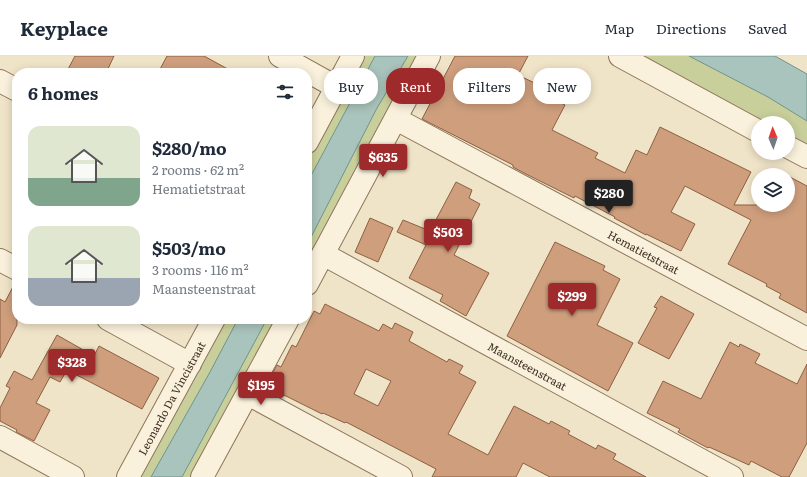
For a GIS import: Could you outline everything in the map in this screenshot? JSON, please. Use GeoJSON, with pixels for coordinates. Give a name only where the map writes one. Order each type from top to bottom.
{"type":"FeatureCollection","features":[{"type":"Feature","properties":{"kind":"street"},"geometry":{"type":"LineString","coordinates":[[280,56],[302,68]]}},
{"type":"Feature","properties":{"kind":"street"},"geometry":{"type":"LineString","coordinates":[[346,68],[353,56]]}},
{"type":"Feature","properties":{"kind":"street"},"geometry":{"type":"LineString","coordinates":[[312,275],[429,56]]}},
{"type":"Feature","properties":{"kind":"street"},"geometry":{"type":"LineString","coordinates":[[620,56],[751,127]]}},
{"type":"Feature","properties":{"kind":"street"},"geometry":{"type":"LineString","coordinates":[[312,74],[324,80]]}},
{"type":"Feature","properties":{"kind":"street"},"geometry":{"type":"LineString","coordinates":[[0,81],[12,87]]}},
{"type":"Feature","properties":{"kind":"street"},"geometry":{"type":"LineString","coordinates":[[312,133],[327,104]]}},
{"type":"Feature","properties":{"kind":"street","name":"Hematietstraat"},"geometry":{"type":"LineString","coordinates":[[396,119],[807,339]]}},
{"type":"Feature","properties":{"kind":"street"},"geometry":{"type":"LineString","coordinates":[[795,151],[807,157]]}},
{"type":"Feature","properties":{"kind":"street","name":"Maansteenstraat"},"geometry":{"type":"LineString","coordinates":[[323,254],[732,477]]}},
{"type":"Feature","properties":{"kind":"street"},"geometry":{"type":"LineString","coordinates":[[0,260],[12,267]]}},
{"type":"Feature","properties":{"kind":"street"},"geometry":{"type":"LineString","coordinates":[[117,324],[190,364]]}},
{"type":"Feature","properties":{"kind":"street","name":"Leonardo Da Vincistraat"},"geometry":{"type":"LineString","coordinates":[[128,477],[211,324]]}},
{"type":"Feature","properties":{"kind":"street"},"geometry":{"type":"LineString","coordinates":[[202,477],[285,324]]}},
{"type":"Feature","properties":{"kind":"street"},"geometry":{"type":"LineString","coordinates":[[248,394],[401,477]]}},
{"type":"Feature","properties":{"kind":"street"},"geometry":{"type":"LineString","coordinates":[[0,437],[72,477]]}},
{"type":"Feature","properties":{"kind":"green space"},"geometry":{"type":"Polygon","coordinates":[[[363,56],[375,56],[369,68],[357,68],[363,56]]]}},
{"type":"Feature","properties":{"kind":"green space"},"geometry":{"type":"Polygon","coordinates":[[[408,56],[420,56],[414,68],[401,68],[408,56]]]}},
{"type":"Feature","properties":{"kind":"green space"},"geometry":{"type":"Polygon","coordinates":[[[640,56],[689,56],[768,97],[807,121],[807,147],[795,141],[795,116],[751,116],[640,56]]]}},
{"type":"Feature","properties":{"kind":"green space"},"geometry":{"type":"Polygon","coordinates":[[[386,93],[386,104],[394,104],[312,258],[312,235],[386,93]]]}},
{"type":"Feature","properties":{"kind":"green space"},"geometry":{"type":"Polygon","coordinates":[[[338,104],[349,104],[312,174],[312,153],[338,104]]]}},
{"type":"Feature","properties":{"kind":"green space"},"geometry":{"type":"Polygon","coordinates":[[[220,324],[235,324],[151,477],[137,477],[220,324]]]}},
{"type":"Feature","properties":{"kind":"green space"},"geometry":{"type":"Polygon","coordinates":[[[264,324],[276,324],[192,477],[182,477],[264,324]]]}},
{"type":"Feature","properties":{"kind":"water"},"geometry":{"type":"Polygon","coordinates":[[[375,56],[408,56],[401,68],[386,68],[386,93],[312,235],[312,174],[349,104],[378,104],[378,68],[369,68],[375,56]]]}},
{"type":"Feature","properties":{"kind":"water"},"geometry":{"type":"Polygon","coordinates":[[[689,56],[775,56],[807,74],[807,121],[768,97],[689,56]]]}},
{"type":"Feature","properties":{"kind":"water"},"geometry":{"type":"Polygon","coordinates":[[[235,324],[264,324],[182,477],[151,477],[235,324]]]}},
{"type":"Feature","properties":{"kind":"building"},"geometry":{"type":"Polygon","coordinates":[[[75,56],[114,56],[108,68],[69,68],[75,56]]]}},
{"type":"Feature","properties":{"kind":"building"},"geometry":{"type":"Polygon","coordinates":[[[167,56],[204,56],[226,68],[161,68],[167,56]]]}},
{"type":"Feature","properties":{"kind":"building"},"geometry":{"type":"Polygon","coordinates":[[[455,56],[528,56],[522,68],[453,68],[453,104],[525,104],[525,78],[533,82],[533,104],[565,105],[552,130],[598,153],[595,158],[625,173],[636,150],[647,155],[660,127],[751,172],[734,205],[751,205],[751,212],[795,212],[795,180],[807,186],[807,313],[779,298],[781,294],[766,286],[767,284],[728,264],[751,220],[685,186],[671,212],[695,224],[681,251],[646,235],[575,196],[574,198],[526,174],[513,167],[513,165],[422,119],[430,104],[445,104],[445,75],[455,56]]]}},
{"type":"Feature","properties":{"kind":"building"},"geometry":{"type":"Polygon","coordinates":[[[456,182],[472,190],[469,198],[480,204],[454,255],[489,273],[466,316],[440,301],[443,295],[409,278],[426,245],[397,232],[403,220],[430,231],[456,182]]]}},
{"type":"Feature","properties":{"kind":"building"},"geometry":{"type":"Polygon","coordinates":[[[370,218],[393,228],[378,262],[355,252],[370,218]]]}},
{"type":"Feature","properties":{"kind":"building"},"geometry":{"type":"Polygon","coordinates":[[[555,242],[605,266],[603,270],[620,279],[597,325],[633,343],[608,391],[507,336],[555,242]]]}},
{"type":"Feature","properties":{"kind":"building"},"geometry":{"type":"Polygon","coordinates":[[[12,289],[12,324],[17,325],[0,358],[0,299],[5,302],[12,289]]]}},
{"type":"Feature","properties":{"kind":"building"},"geometry":{"type":"Polygon","coordinates":[[[661,296],[694,314],[669,359],[638,343],[657,308],[654,307],[661,296]]]}},
{"type":"Feature","properties":{"kind":"building"},"geometry":{"type":"Polygon","coordinates":[[[325,304],[379,331],[383,324],[392,329],[395,323],[413,332],[409,341],[447,362],[449,359],[463,366],[459,373],[476,382],[448,434],[488,455],[514,406],[549,424],[551,421],[570,431],[568,434],[596,449],[598,445],[616,454],[613,459],[646,477],[550,477],[523,463],[516,477],[432,477],[436,469],[346,422],[345,423],[323,413],[322,414],[270,388],[268,382],[277,365],[281,367],[292,345],[296,347],[308,324],[312,324],[312,315],[314,311],[320,314],[325,304]],[[366,369],[354,394],[378,406],[391,381],[366,369]]]}},
{"type":"Feature","properties":{"kind":"building"},"geometry":{"type":"Polygon","coordinates":[[[57,335],[94,356],[99,346],[159,378],[142,409],[67,370],[60,382],[50,377],[36,403],[50,410],[34,441],[16,432],[17,430],[0,421],[0,408],[10,388],[6,386],[14,371],[32,380],[57,335]]]}},
{"type":"Feature","properties":{"kind":"building"},"geometry":{"type":"Polygon","coordinates":[[[730,342],[739,347],[740,344],[760,354],[755,363],[797,384],[807,364],[807,443],[789,477],[782,477],[751,461],[749,465],[709,447],[708,448],[678,432],[680,429],[647,413],[663,381],[701,399],[730,342]]]}}]}
